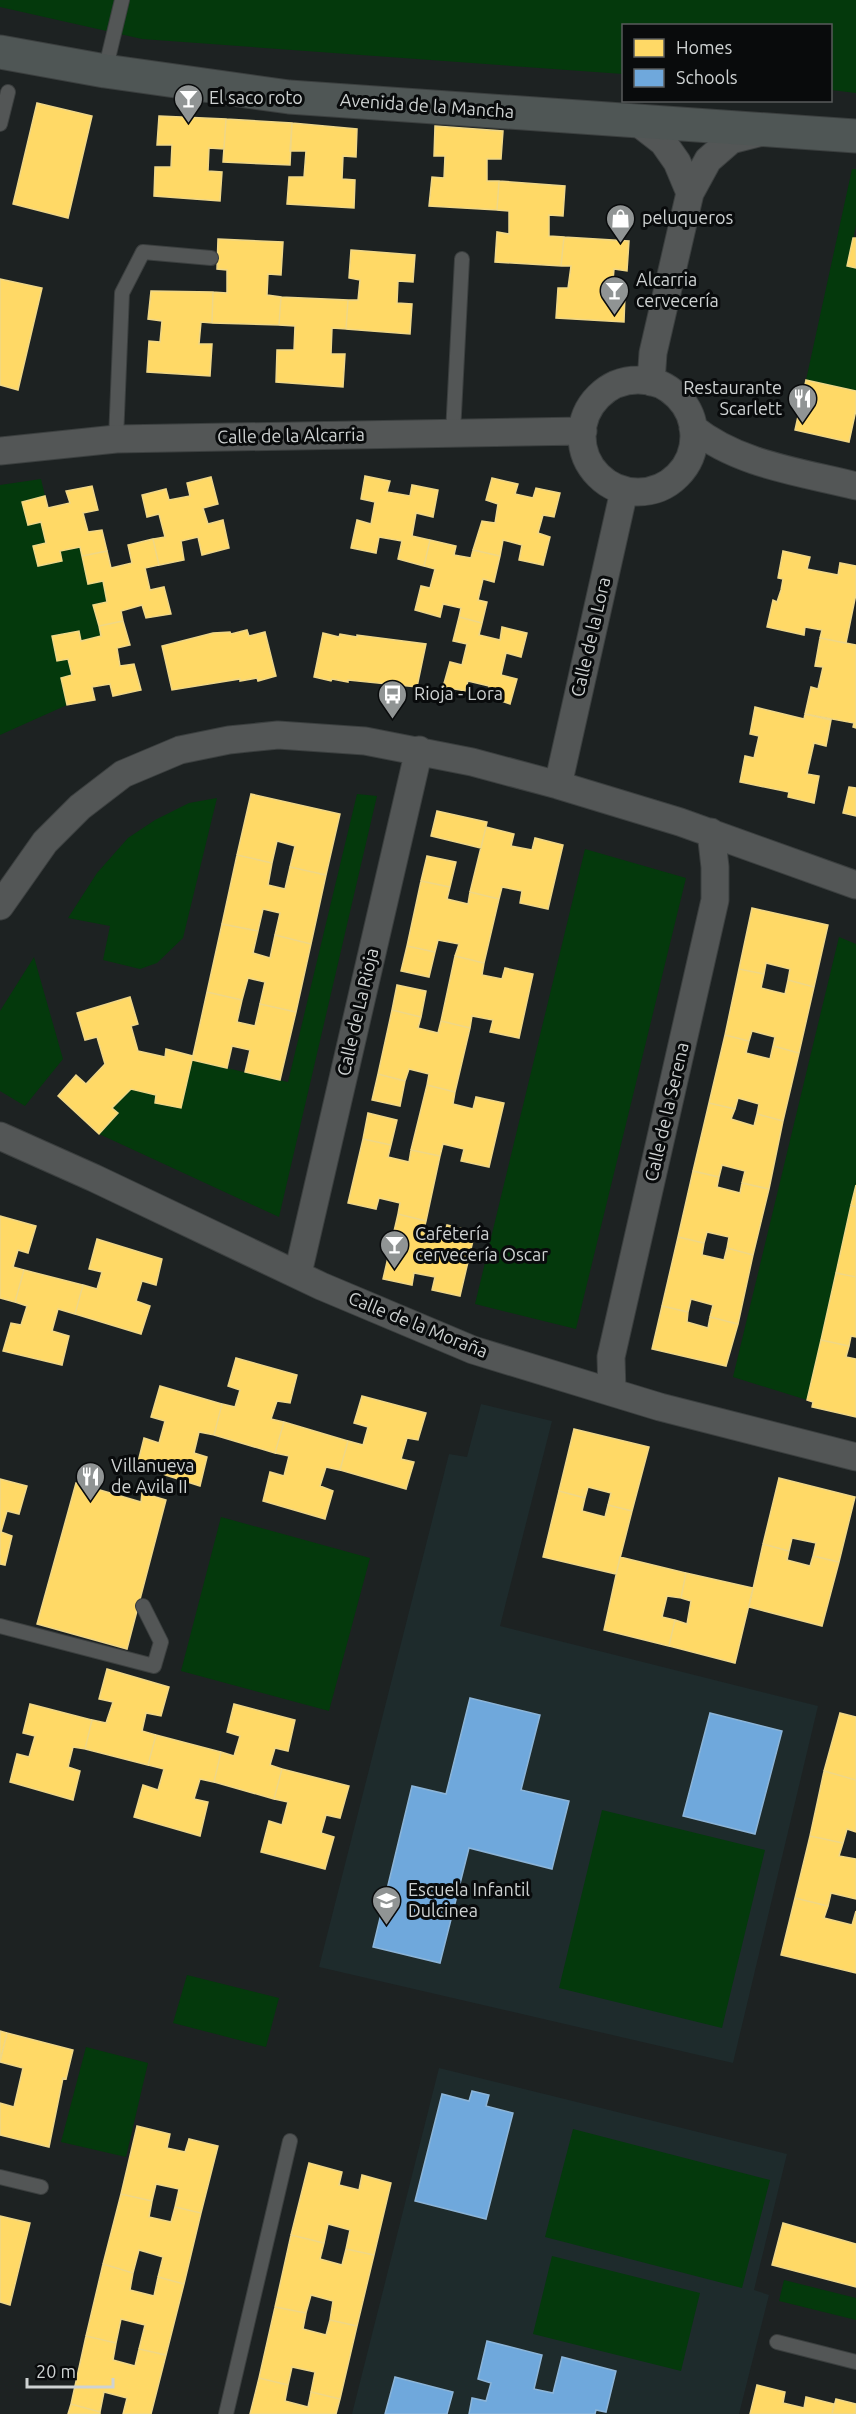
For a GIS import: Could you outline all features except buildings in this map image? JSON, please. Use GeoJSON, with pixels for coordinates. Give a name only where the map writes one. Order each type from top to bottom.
{"type":"FeatureCollection","features":[{"type":"Feature","properties":{"kind":"main road","name":"Avenida de la Mancha"},"geometry":{"type":"LineString","coordinates":[[0,52],[105,71],[289,97],[856,136]]}},
{"type":"Feature","properties":{"kind":"street"},"geometry":{"type":"LineString","coordinates":[[636,121],[663,142],[677,162],[690,193]]}},
{"type":"Feature","properties":{"kind":"street"},"geometry":{"type":"LineString","coordinates":[[651,382],[653,353],[690,193],[708,160],[731,140],[768,130]]}},
{"type":"Feature","properties":{"kind":"street"},"geometry":{"type":"LineString","coordinates":[[625,382],[651,382],[666,388],[679,398],[688,412],[693,428],[693,445],[688,461],[678,475],[665,486],[648,492],[624,490],[607,484],[595,472],[583,448],[583,431],[591,406],[602,394],[625,382]]}},
{"type":"Feature","properties":{"kind":"street"},"geometry":{"type":"LineString","coordinates":[[693,428],[707,440],[746,459],[856,486]]}},
{"type":"Feature","properties":{"kind":"street","name":"Calle de la Alcarria"},"geometry":{"type":"LineString","coordinates":[[0,451],[116,439],[583,431]]}},
{"type":"Feature","properties":{"kind":"street","name":"Calle de la Lora"},"geometry":{"type":"LineString","coordinates":[[558,784],[624,490]]}},
{"type":"Feature","properties":{"kind":"street"},"geometry":{"type":"LineString","coordinates":[[0,906],[45,842],[80,807],[123,774],[180,750],[229,740],[278,735],[365,741],[419,750],[558,784],[711,832],[856,885]]}},
{"type":"Feature","properties":{"kind":"street","name":"Calle de La Rioja"},"geometry":{"type":"LineString","coordinates":[[298,1273],[419,750]]}},
{"type":"Feature","properties":{"kind":"street","name":"Calle de la Serena"},"geometry":{"type":"LineString","coordinates":[[612,1392],[611,1357],[715,900],[716,867],[711,832]]}},
{"type":"Feature","properties":{"kind":"street","name":"Calle de la Moraña"},"geometry":{"type":"LineString","coordinates":[[0,1136],[298,1273],[321,1286],[473,1350],[660,1407],[856,1457]]}},
{"type":"Feature","properties":{"kind":"lane"},"geometry":{"type":"LineString","coordinates":[[105,71],[122,0]]}},
{"type":"Feature","properties":{"kind":"lane"},"geometry":{"type":"LineString","coordinates":[[0,124],[8,92]]}},
{"type":"Feature","properties":{"kind":"lane"},"geometry":{"type":"LineString","coordinates":[[116,439],[122,293],[143,252],[211,258]]}},
{"type":"Feature","properties":{"kind":"lane"},"geometry":{"type":"LineString","coordinates":[[453,433],[462,259]]}},
{"type":"Feature","properties":{"kind":"lane"},"geometry":{"type":"LineString","coordinates":[[0,1626],[154,1666],[161,1642],[143,1606]]}},
{"type":"Feature","properties":{"kind":"lane"},"geometry":{"type":"LineString","coordinates":[[226,2414],[290,2141]]}},
{"type":"Feature","properties":{"kind":"lane"},"geometry":{"type":"LineString","coordinates":[[0,2177],[40,2187]]}},
{"type":"Feature","properties":{"kind":"lane"},"geometry":{"type":"LineString","coordinates":[[777,2342],[856,2362]]}},
{"type":"Feature","properties":{"kind":"shaded area"},"geometry":{"type":"Polygon","coordinates":[[[481,1404],[552,1421],[500,1626],[818,1706],[733,2063],[319,1967],[449,1454],[467,1457],[481,1404]]]}},
{"type":"Feature","properties":{"kind":"shaded area"},"geometry":{"type":"Polygon","coordinates":[[[439,2068],[787,2154],[754,2290],[769,2295],[739,2414],[352,2414],[439,2068]]]}},
{"type":"Feature","properties":{"kind":"green space"},"geometry":{"type":"Polygon","coordinates":[[[0,0],[856,0],[856,93],[832,90],[832,24],[622,24],[622,74],[142,39],[0,7],[0,0]]]}},
{"type":"Feature","properties":{"kind":"green space"},"geometry":{"type":"Polygon","coordinates":[[[852,169],[856,169],[856,225],[848,266],[856,268],[856,391],[806,380],[852,169]]]}},
{"type":"Feature","properties":{"kind":"green space"},"geometry":{"type":"Polygon","coordinates":[[[41,479],[45,496],[22,502],[28,525],[41,522],[46,543],[34,546],[38,566],[62,561],[60,551],[80,547],[103,581],[107,602],[93,606],[101,636],[81,641],[79,631],[52,637],[57,661],[68,659],[72,675],[61,678],[67,705],[0,735],[0,485],[41,479]]]}},
{"type":"Feature","properties":{"kind":"green space"},"geometry":{"type":"Polygon","coordinates":[[[357,794],[377,796],[279,1217],[99,1134],[118,1113],[112,1108],[131,1089],[156,1095],[155,1103],[181,1108],[192,1060],[288,1082],[357,794]]]}},
{"type":"Feature","properties":{"kind":"green space"},"geometry":{"type":"Polygon","coordinates":[[[217,798],[183,938],[157,963],[140,969],[103,960],[110,926],[68,918],[97,873],[128,838],[155,820],[189,803],[217,798]]]}},
{"type":"Feature","properties":{"kind":"green space"},"geometry":{"type":"Polygon","coordinates":[[[585,849],[686,878],[576,1329],[475,1304],[585,849]]]}},
{"type":"Feature","properties":{"kind":"green space"},"geometry":{"type":"Polygon","coordinates":[[[839,937],[856,944],[856,1185],[807,1400],[733,1377],[839,937]]]}},
{"type":"Feature","properties":{"kind":"green space"},"geometry":{"type":"Polygon","coordinates":[[[34,957],[63,1059],[25,1106],[0,1091],[0,1011],[34,957]]]}},
{"type":"Feature","properties":{"kind":"green space"},"geometry":{"type":"Polygon","coordinates":[[[221,1517],[370,1558],[329,1711],[181,1671],[221,1517]]]}},
{"type":"Feature","properties":{"kind":"green space"},"geometry":{"type":"Polygon","coordinates":[[[602,1810],[765,1850],[722,2028],[559,1988],[602,1810]]]}},
{"type":"Feature","properties":{"kind":"green space"},"geometry":{"type":"Polygon","coordinates":[[[187,1975],[279,1998],[266,2047],[173,2023],[187,1975]]]}},
{"type":"Feature","properties":{"kind":"green space"},"geometry":{"type":"Polygon","coordinates":[[[86,2047],[148,2063],[126,2157],[61,2142],[86,2047]]]}},
{"type":"Feature","properties":{"kind":"green space"},"geometry":{"type":"Polygon","coordinates":[[[573,2129],[770,2180],[742,2288],[545,2237],[573,2129]]]}},
{"type":"Feature","properties":{"kind":"green space"},"geometry":{"type":"Polygon","coordinates":[[[552,2256],[700,2293],[681,2371],[533,2334],[552,2256]]]}},
{"type":"Feature","properties":{"kind":"green space"},"geometry":{"type":"Polygon","coordinates":[[[784,2280],[856,2298],[856,2320],[779,2301],[784,2280]]]}},
{"type":"Feature","properties":{"kind":"place","name":"El saco roto"},"geometry":{"type":"Point","coordinates":[188,124]}},
{"type":"Feature","properties":{"kind":"place","name":"peluqueros"},"geometry":{"type":"Point","coordinates":[621,244]}},
{"type":"Feature","properties":{"kind":"place","name":"Alcarria cervecería"},"geometry":{"type":"Point","coordinates":[615,316]}},
{"type":"Feature","properties":{"kind":"place","name":"Restaurante Scarlett"},"geometry":{"type":"Point","coordinates":[803,424]}},
{"type":"Feature","properties":{"kind":"place","name":"Rioja - Lora"},"geometry":{"type":"Point","coordinates":[393,720]}},
{"type":"Feature","properties":{"kind":"place","name":"Cafetería cervecería Oscar"},"geometry":{"type":"Point","coordinates":[394,1270]}},
{"type":"Feature","properties":{"kind":"place","name":"Villanueva de Avila II"},"geometry":{"type":"Point","coordinates":[90,1502]}},
{"type":"Feature","properties":{"kind":"place","name":"Escuela Infantil Dulcinea"},"geometry":{"type":"Point","coordinates":[387,1926]}}]}
